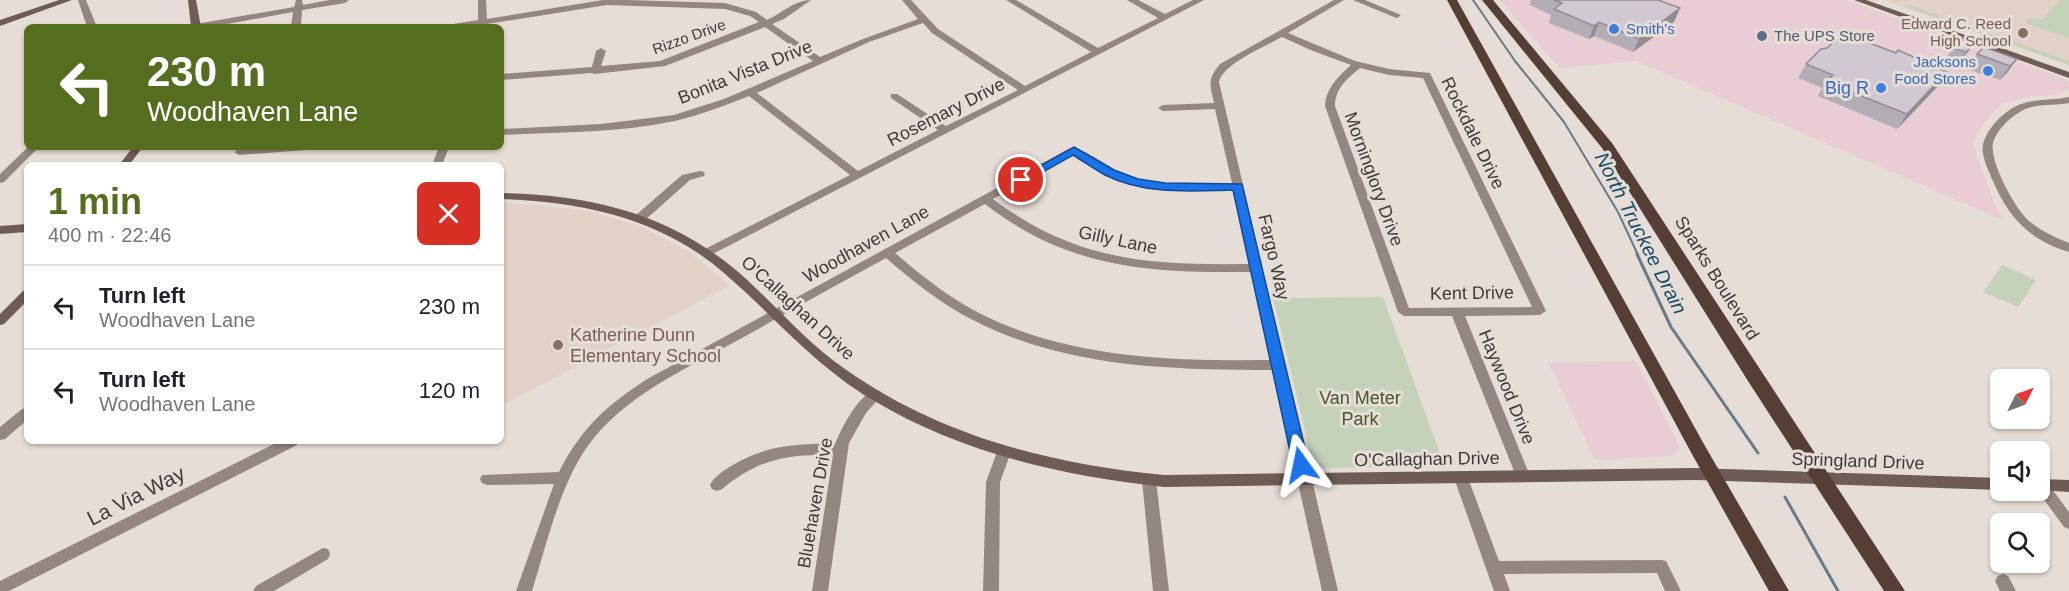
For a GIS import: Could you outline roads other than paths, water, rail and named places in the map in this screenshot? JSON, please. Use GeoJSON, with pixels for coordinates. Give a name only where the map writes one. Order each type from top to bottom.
{"type":"FeatureCollection","features":[{"type":"Feature","properties":{"kind":"main road"},"geometry":{"type":"LineString","coordinates":[[1452,0],[1779,591]]}},
{"type":"Feature","properties":{"kind":"main road","name":"Sparks Boulevard"},"geometry":{"type":"LineString","coordinates":[[1487,0],[1607,146],[1819,477],[1895,591]]}},
{"type":"Feature","properties":{"kind":"street"},"geometry":{"type":"LineString","coordinates":[[0,23],[68,0]]}},
{"type":"Feature","properties":{"kind":"street"},"geometry":{"type":"LineString","coordinates":[[82,0],[91,24]]}},
{"type":"Feature","properties":{"kind":"street"},"geometry":{"type":"LineString","coordinates":[[192,0],[196,24]]}},
{"type":"Feature","properties":{"kind":"street"},"geometry":{"type":"LineString","coordinates":[[209,24],[299,4],[345,0]]}},
{"type":"Feature","properties":{"kind":"street"},"geometry":{"type":"LineString","coordinates":[[482,0],[483,24],[607,2],[686,2],[735,8],[753,14],[818,60]]}},
{"type":"Feature","properties":{"kind":"street","name":"Rizzo Drive"},"geometry":{"type":"LineString","coordinates":[[504,77],[641,68],[669,63],[790,13],[807,0]]}},
{"type":"Feature","properties":{"kind":"street"},"geometry":{"type":"LineString","coordinates":[[906,0],[923,20],[948,42],[1025,90]]}},
{"type":"Feature","properties":{"kind":"street"},"geometry":{"type":"LineString","coordinates":[[1010,0],[1098,52]]}},
{"type":"Feature","properties":{"kind":"street"},"geometry":{"type":"LineString","coordinates":[[1131,0],[1165,18]]}},
{"type":"Feature","properties":{"kind":"street","name":"Rosemary Drive"},"geometry":{"type":"LineString","coordinates":[[707,253],[1200,0]]}},
{"type":"Feature","properties":{"kind":"street","name":"Fargo Way"},"geometry":{"type":"LineString","coordinates":[[1330,591],[1214,82],[1218,70],[1340,0]]}},
{"type":"Feature","properties":{"kind":"street"},"geometry":{"type":"LineString","coordinates":[[1357,0],[1397,15]]}},
{"type":"Feature","properties":{"kind":"street"},"geometry":{"type":"LineString","coordinates":[[1858,0],[2069,75]]}},
{"type":"Feature","properties":{"kind":"street"},"geometry":{"type":"LineString","coordinates":[[1876,0],[2069,68]]}},
{"type":"Feature","properties":{"kind":"street"},"geometry":{"type":"LineString","coordinates":[[296,24],[299,4]]}},
{"type":"Feature","properties":{"kind":"street","name":"Bonita Vista Drive"},"geometry":{"type":"LineString","coordinates":[[504,132],[612,127],[657,121],[700,110],[871,37],[923,20]]}},
{"type":"Feature","properties":{"kind":"street","name":"Rockdale Drive"},"geometry":{"type":"LineString","coordinates":[[1281,33],[1358,64],[1392,74],[1427,75],[1540,311]]}},
{"type":"Feature","properties":{"kind":"street"},"geometry":{"type":"LineString","coordinates":[[595,71],[601,51]]}},
{"type":"Feature","properties":{"kind":"street","name":"Morninglory Drive"},"geometry":{"type":"LineString","coordinates":[[1358,64],[1334,88],[1329,99],[1330,106],[1404,312]]}},
{"type":"Feature","properties":{"kind":"street"},"geometry":{"type":"LineString","coordinates":[[748,91],[858,176]]}},
{"type":"Feature","properties":{"kind":"street"},"geometry":{"type":"LineString","coordinates":[[894,96],[945,131]]}},
{"type":"Feature","properties":{"kind":"street"},"geometry":{"type":"LineString","coordinates":[[2069,100],[2015,108],[1988,138],[1986,147],[2016,218],[2032,231],[2069,248]]}},
{"type":"Feature","properties":{"kind":"street"},"geometry":{"type":"LineString","coordinates":[[1163,108],[1220,106]]}},
{"type":"Feature","properties":{"kind":"street"},"geometry":{"type":"LineString","coordinates":[[0,180],[31,150]]}},
{"type":"Feature","properties":{"kind":"street"},"geometry":{"type":"LineString","coordinates":[[126,162],[136,150]]}},
{"type":"Feature","properties":{"kind":"street","name":"Woodhaven Lane"},"geometry":{"type":"LineString","coordinates":[[524,591],[564,478],[583,442],[597,426],[628,398],[775,314],[1074,150],[1110,172],[1136,182],[1165,187],[1238,186]]}},
{"type":"Feature","properties":{"kind":"street"},"geometry":{"type":"LineString","coordinates":[[640,218],[686,177],[700,174]]}},
{"type":"Feature","properties":{"kind":"street","name":"O'Callaghan Drive"},"geometry":{"type":"LineString","coordinates":[[504,196],[566,201],[640,218],[678,235],[707,253],[814,352],[875,395],[939,429],[1004,452],[1087,472],[1149,480],[1713,475]]}},
{"type":"Feature","properties":{"kind":"street","name":"Gilly Lane"},"geometry":{"type":"LineString","coordinates":[[986,199],[1042,237],[1104,259],[1160,268],[1257,268]]}},
{"type":"Feature","properties":{"kind":"street"},"geometry":{"type":"LineString","coordinates":[[0,230],[24,228]]}},
{"type":"Feature","properties":{"kind":"street"},"geometry":{"type":"LineString","coordinates":[[886,252],[918,279],[965,310],[995,325],[1054,346],[1107,358],[1151,364],[1279,365]]}},
{"type":"Feature","properties":{"kind":"street"},"geometry":{"type":"LineString","coordinates":[[0,321],[24,297]]}},
{"type":"Feature","properties":{"kind":"street","name":"Kent Drive"},"geometry":{"type":"LineString","coordinates":[[1404,312],[1540,311]]}},
{"type":"Feature","properties":{"kind":"street","name":"Haywood Drive"},"geometry":{"type":"LineString","coordinates":[[1457,312],[1523,476]]}},
{"type":"Feature","properties":{"kind":"street","name":"Bluehaven Drive"},"geometry":{"type":"LineString","coordinates":[[820,591],[840,450],[849,427],[861,408],[875,395]]}},
{"type":"Feature","properties":{"kind":"street"},"geometry":{"type":"LineString","coordinates":[[0,435],[24,415]]}},
{"type":"Feature","properties":{"kind":"street","name":"La Via Way"},"geometry":{"type":"LineString","coordinates":[[0,588],[286,444]]}},
{"type":"Feature","properties":{"kind":"street"},"geometry":{"type":"LineString","coordinates":[[717,485],[731,472],[763,455],[797,449],[840,450]]}},
{"type":"Feature","properties":{"kind":"street"},"geometry":{"type":"LineString","coordinates":[[991,591],[993,482],[1004,452]]}},
{"type":"Feature","properties":{"kind":"street","name":"Springland Drive"},"geometry":{"type":"LineString","coordinates":[[1713,475],[1990,484]]}},
{"type":"Feature","properties":{"kind":"street"},"geometry":{"type":"LineString","coordinates":[[487,478],[564,478]]}},
{"type":"Feature","properties":{"kind":"street"},"geometry":{"type":"LineString","coordinates":[[1461,478],[1502,591]]}},
{"type":"Feature","properties":{"kind":"street"},"geometry":{"type":"LineString","coordinates":[[1149,480],[1161,591]]}},
{"type":"Feature","properties":{"kind":"street"},"geometry":{"type":"LineString","coordinates":[[2050,485],[2069,486]]}},
{"type":"Feature","properties":{"kind":"street"},"geometry":{"type":"LineString","coordinates":[[2050,498],[2069,524]]}},
{"type":"Feature","properties":{"kind":"street"},"geometry":{"type":"LineString","coordinates":[[261,591],[323,554]]}},
{"type":"Feature","properties":{"kind":"street"},"geometry":{"type":"LineString","coordinates":[[1494,568],[1661,566],[1673,591]]}},
{"type":"Feature","properties":{"kind":"waterway","name":"North Truckee Drain"},"geometry":{"type":"LineString","coordinates":[[1473,0],[1515,61],[1564,122],[1618,212],[1638,255]]}},
{"type":"Feature","properties":{"kind":"waterway","name":"North Truckee Drain"},"geometry":{"type":"LineString","coordinates":[[1637,254],[1671,327],[1758,453]]}},
{"type":"Feature","properties":{"kind":"waterway","name":"North Truckee Drain"},"geometry":{"type":"LineString","coordinates":[[1785,497],[1838,591]]}},
{"type":"Feature","properties":{"kind":"place","name":"Smith's"},"geometry":{"type":"Point","coordinates":[1614,29]}},
{"type":"Feature","properties":{"kind":"place","name":"Edward C. Reed High School"},"geometry":{"type":"Point","coordinates":[2023,33]}},
{"type":"Feature","properties":{"kind":"place","name":"The UPS Store"},"geometry":{"type":"Point","coordinates":[1762,36]}},
{"type":"Feature","properties":{"kind":"place","name":"Jacksons Food Stores"},"geometry":{"type":"Point","coordinates":[1988,71]}},
{"type":"Feature","properties":{"kind":"place","name":"Big R"},"geometry":{"type":"Point","coordinates":[1881,88]}},
{"type":"Feature","properties":{"kind":"place","name":"Katherine Dunn Elementary School"},"geometry":{"type":"Point","coordinates":[558,345]}},
{"type":"Feature","properties":{"kind":"park label","name":"Van Meter Park"},"geometry":{"type":"Point","coordinates":[1360,408]}}]}
